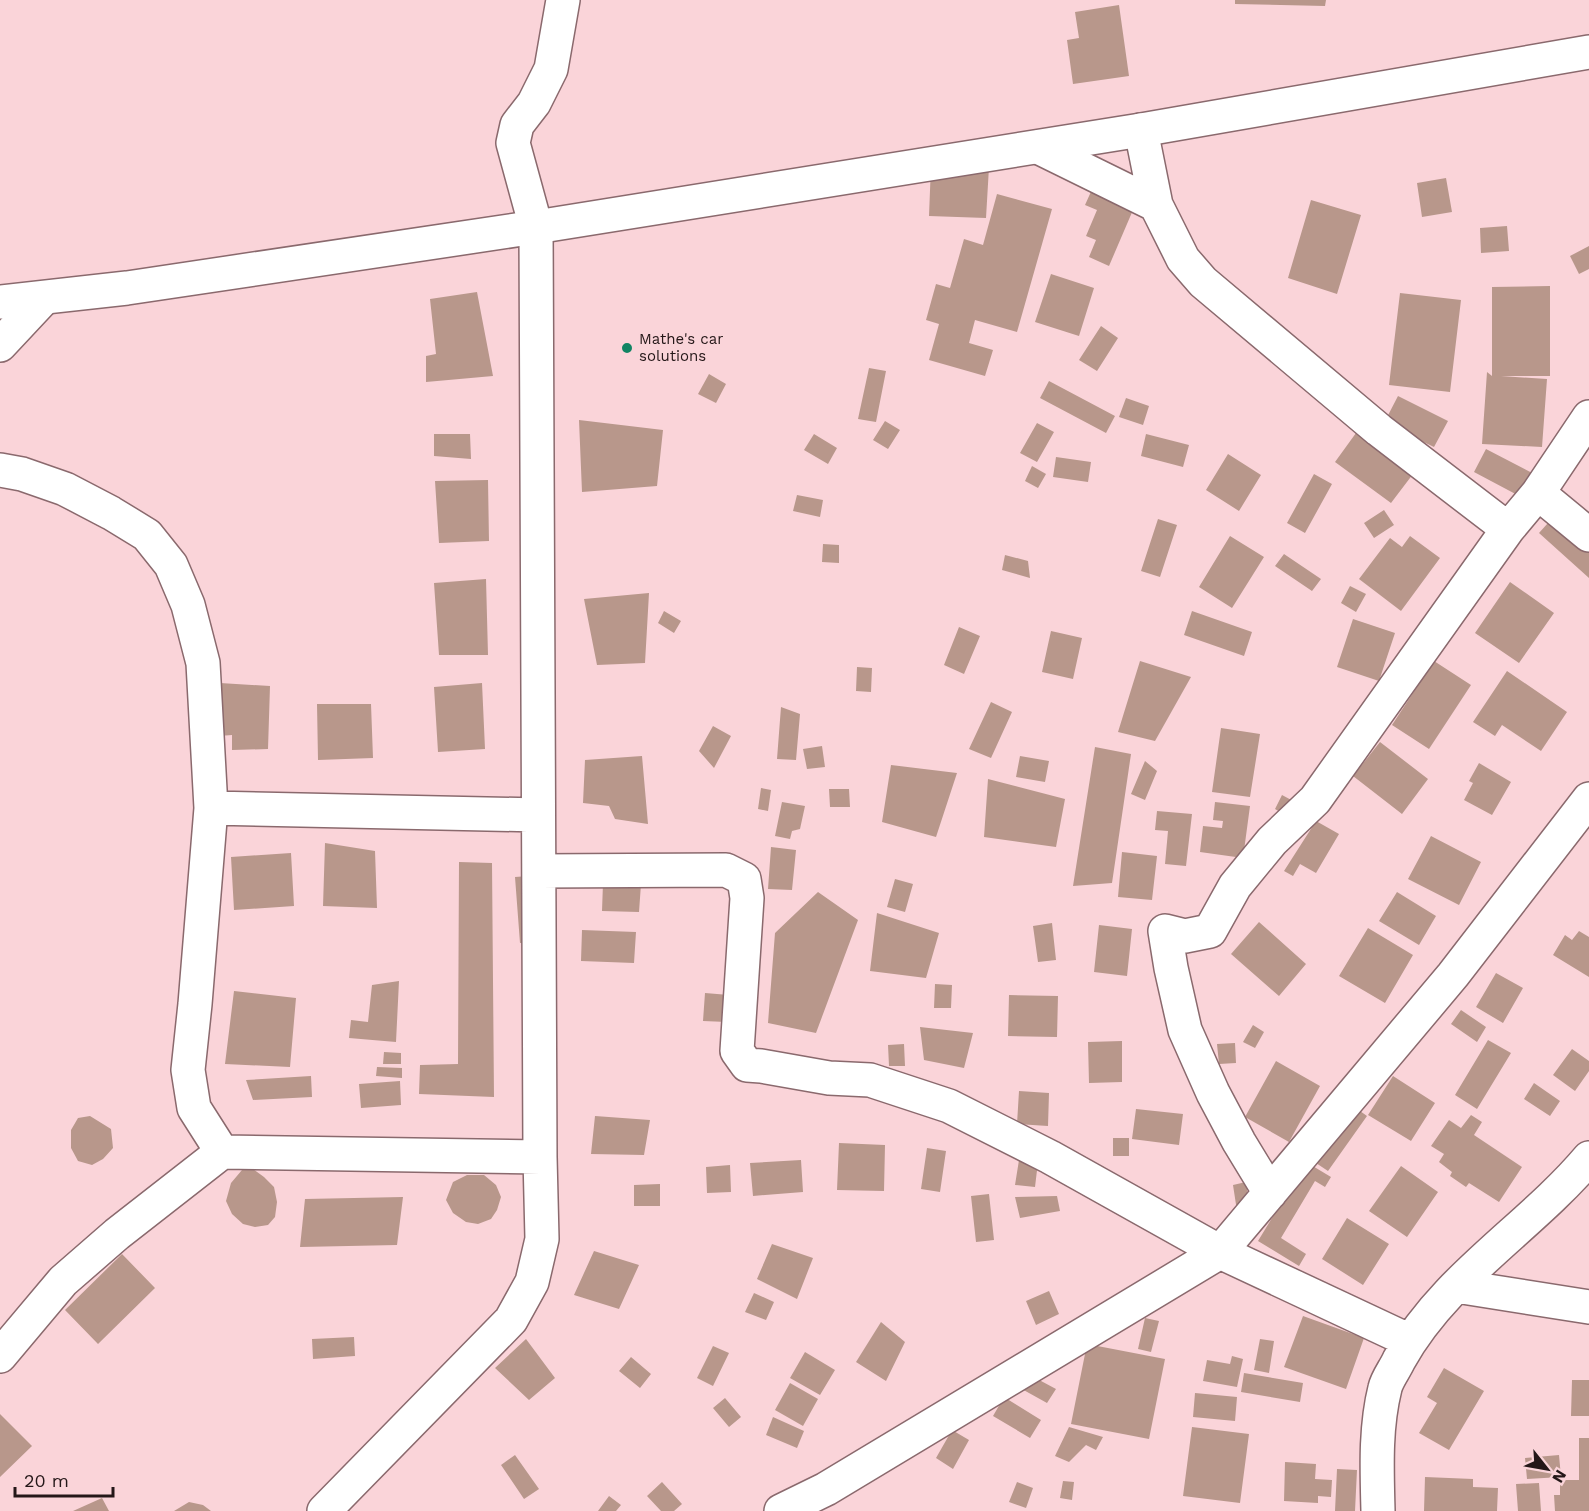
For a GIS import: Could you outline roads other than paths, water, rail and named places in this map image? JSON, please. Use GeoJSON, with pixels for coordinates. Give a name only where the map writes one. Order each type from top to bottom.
{"type":"FeatureCollection","features":[{"type":"Feature","properties":{"kind":"street"},"geometry":{"type":"LineString","coordinates":[[324,1511],[512,1320],[532,1282],[542,1239],[536,227],[513,143],[517,125],[534,103],[551,69],[563,0]]}},
{"type":"Feature","properties":{"kind":"street"},"geometry":{"type":"LineString","coordinates":[[0,302],[127,288],[536,227],[1141,130],[1589,52]]}},
{"type":"Feature","properties":{"kind":"street"},"geometry":{"type":"LineString","coordinates":[[1141,130],[1156,205],[1183,259],[1203,282],[1379,430],[1508,530]]}},
{"type":"Feature","properties":{"kind":"street"},"geometry":{"type":"LineString","coordinates":[[1038,147],[1156,205]]}},
{"type":"Feature","properties":{"kind":"street"},"geometry":{"type":"LineString","coordinates":[[0,345],[44,298]]}},
{"type":"Feature","properties":{"kind":"street"},"geometry":{"type":"LineString","coordinates":[[1270,1193],[1213,1093],[1185,1030],[1165,931],[1185,936],[1210,931],[1235,886],[1272,840],[1315,800],[1508,530],[1538,493],[1589,417]]}},
{"type":"Feature","properties":{"kind":"street"},"geometry":{"type":"LineString","coordinates":[[0,470],[22,474],[65,489],[147,535],[171,565],[188,605],[203,663],[211,808],[188,1070],[194,1108],[222,1152]]}},
{"type":"Feature","properties":{"kind":"street"},"geometry":{"type":"LineString","coordinates":[[1538,493],[1589,535]]}},
{"type":"Feature","properties":{"kind":"street"},"geometry":{"type":"LineString","coordinates":[[781,1511],[826,1489],[1220,1252],[1453,975],[1589,799]]}},
{"type":"Feature","properties":{"kind":"street"},"geometry":{"type":"LineString","coordinates":[[211,808],[538,815]]}},
{"type":"Feature","properties":{"kind":"street"},"geometry":{"type":"LineString","coordinates":[[539,871],[726,870],[744,879],[747,898],[737,1051],[747,1065],[829,1078],[870,1080],[949,1106],[1050,1157],[1220,1252],[1410,1341]]}},
{"type":"Feature","properties":{"kind":"street"},"geometry":{"type":"LineString","coordinates":[[0,1356],[63,1281],[117,1234],[222,1152],[540,1157]]}},
{"type":"Feature","properties":{"kind":"street"},"geometry":{"type":"LineString","coordinates":[[1378,1511],[1377,1448],[1385,1387],[1410,1341],[1456,1286],[1569,1182],[1589,1158]]}},
{"type":"Feature","properties":{"kind":"street"},"geometry":{"type":"LineString","coordinates":[[1456,1286],[1589,1307]]}},
{"type":"Feature","properties":{"kind":"place","name":"Mathe's car solutions"},"geometry":{"type":"Point","coordinates":[627,348]}}]}
